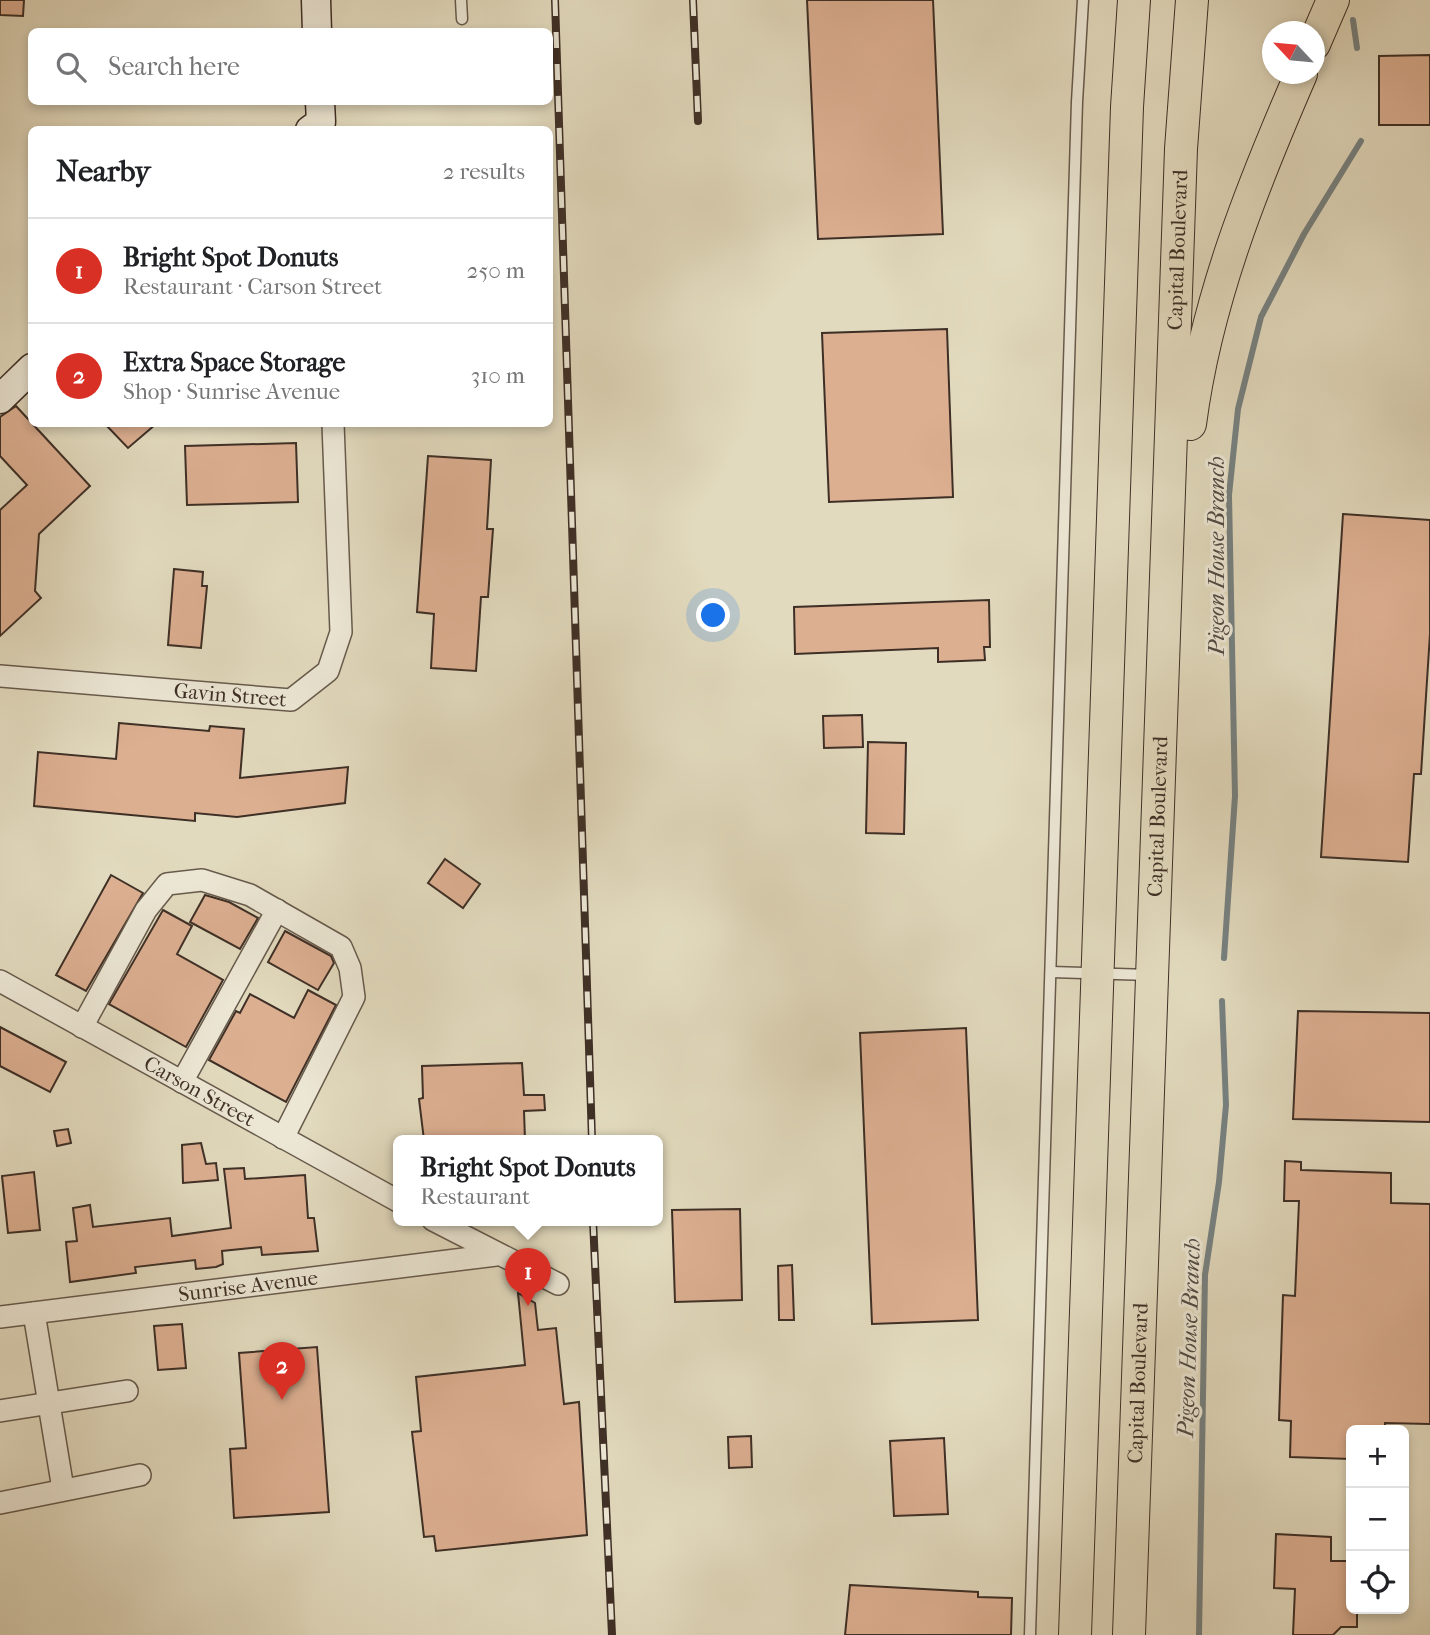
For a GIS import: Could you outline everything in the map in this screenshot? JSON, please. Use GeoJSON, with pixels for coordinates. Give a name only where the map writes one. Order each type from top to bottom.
{"type":"FeatureCollection","features":[{"type":"Feature","properties":{"kind":"main road"},"geometry":{"type":"LineString","coordinates":[[1075,1635],[1128,95],[1134,0]]}},
{"type":"Feature","properties":{"kind":"main road","name":"Capital Boulevard"},"geometry":{"type":"LineString","coordinates":[[1129,1635],[1181,149],[1192,0]]}},
{"type":"Feature","properties":{"kind":"main road"},"geometry":{"type":"LineString","coordinates":[[1324,21],[1334,0]]}},
{"type":"Feature","properties":{"kind":"main road"},"geometry":{"type":"LineString","coordinates":[[1170,497],[1190,424],[1202,351],[1231,252],[1297,84]]}},
{"type":"Feature","properties":{"kind":"street"},"geometry":{"type":"LineString","coordinates":[[316,0],[317,28]]}},
{"type":"Feature","properties":{"kind":"street"},"geometry":{"type":"LineString","coordinates":[[0,399],[28,372]]}},
{"type":"Feature","properties":{"kind":"street","name":"Gavin Street"},"geometry":{"type":"LineString","coordinates":[[0,676],[291,700],[328,671],[341,632],[333,427]]}},
{"type":"Feature","properties":{"kind":"street"},"geometry":{"type":"LineString","coordinates":[[82,1027],[146,910],[167,884],[202,880],[250,895],[341,947],[350,968],[354,997],[284,1138]]}},
{"type":"Feature","properties":{"kind":"street"},"geometry":{"type":"LineString","coordinates":[[182,1082],[277,910]]}},
{"type":"Feature","properties":{"kind":"street","name":"Carson Street"},"geometry":{"type":"LineString","coordinates":[[0,981],[393,1198]]}},
{"type":"Feature","properties":{"kind":"street"},"geometry":{"type":"LineString","coordinates":[[444,1226],[496,1255],[558,1284]]}},
{"type":"Feature","properties":{"kind":"street","name":"Sunrise Avenue"},"geometry":{"type":"LineString","coordinates":[[0,1317],[496,1255]]}},
{"type":"Feature","properties":{"kind":"street"},"geometry":{"type":"LineString","coordinates":[[34,1313],[63,1489]]}},
{"type":"Feature","properties":{"kind":"street"},"geometry":{"type":"LineString","coordinates":[[0,1411],[127,1391]]}},
{"type":"Feature","properties":{"kind":"street"},"geometry":{"type":"LineString","coordinates":[[0,1503],[140,1475]]}},
{"type":"Feature","properties":{"kind":"lane"},"geometry":{"type":"LineString","coordinates":[[461,0],[462,19]]}},
{"type":"Feature","properties":{"kind":"lane"},"geometry":{"type":"LineString","coordinates":[[1030,1635],[1076,128],[1083,0]]}},
{"type":"Feature","properties":{"kind":"lane"},"geometry":{"type":"LineString","coordinates":[[1051,972],[1153,976]]}},
{"type":"Feature","properties":{"kind":"building"},"geometry":{"type":"Polygon","coordinates":[[[0,0],[24,0],[23,16],[0,15],[0,0]]]}},
{"type":"Feature","properties":{"kind":"building"},"geometry":{"type":"Polygon","coordinates":[[[807,0],[933,0],[943,234],[818,239],[807,0]]]}},
{"type":"Feature","properties":{"kind":"building"},"geometry":{"type":"Polygon","coordinates":[[[1430,55],[1430,125],[1379,125],[1379,56],[1430,55]]]}},
{"type":"Feature","properties":{"kind":"building"},"geometry":{"type":"Polygon","coordinates":[[[947,329],[953,497],[829,502],[822,333],[947,329]]]}},
{"type":"Feature","properties":{"kind":"building"},"geometry":{"type":"Polygon","coordinates":[[[16,406],[28,419],[28,427],[35,427],[90,486],[39,534],[35,591],[41,598],[0,636],[0,510],[27,485],[0,456],[0,417],[16,406]]]}},
{"type":"Feature","properties":{"kind":"building"},"geometry":{"type":"Polygon","coordinates":[[[108,427],[152,427],[128,448],[108,427]]]}},
{"type":"Feature","properties":{"kind":"building"},"geometry":{"type":"Polygon","coordinates":[[[296,443],[298,502],[187,505],[185,446],[296,443]]]}},
{"type":"Feature","properties":{"kind":"building"},"geometry":{"type":"Polygon","coordinates":[[[428,456],[491,460],[487,529],[493,529],[488,597],[481,597],[476,671],[431,668],[434,614],[417,612],[428,456]]]}},
{"type":"Feature","properties":{"kind":"building"},"geometry":{"type":"Polygon","coordinates":[[[1343,514],[1430,520],[1430,634],[1421,774],[1414,774],[1408,862],[1321,857],[1343,514]]]}},
{"type":"Feature","properties":{"kind":"building"},"geometry":{"type":"Polygon","coordinates":[[[174,569],[203,572],[202,586],[207,586],[201,648],[168,645],[174,569]]]}},
{"type":"Feature","properties":{"kind":"building"},"geometry":{"type":"Polygon","coordinates":[[[989,600],[990,647],[984,647],[985,660],[938,662],[938,648],[795,654],[794,607],[989,600]]]}},
{"type":"Feature","properties":{"kind":"building"},"geometry":{"type":"Polygon","coordinates":[[[862,715],[863,747],[824,748],[823,716],[862,715]]]}},
{"type":"Feature","properties":{"kind":"building"},"geometry":{"type":"Polygon","coordinates":[[[119,723],[209,731],[210,726],[244,729],[240,778],[348,767],[345,803],[237,817],[195,813],[195,821],[34,806],[38,752],[116,759],[119,723]]]}},
{"type":"Feature","properties":{"kind":"building"},"geometry":{"type":"Polygon","coordinates":[[[868,742],[906,743],[904,834],[866,833],[868,742]]]}},
{"type":"Feature","properties":{"kind":"building"},"geometry":{"type":"Polygon","coordinates":[[[445,859],[480,884],[463,908],[428,883],[445,859]]]}},
{"type":"Feature","properties":{"kind":"building"},"geometry":{"type":"Polygon","coordinates":[[[111,875],[143,893],[86,991],[56,975],[111,875]]]}},
{"type":"Feature","properties":{"kind":"building"},"geometry":{"type":"Polygon","coordinates":[[[205,895],[229,902],[258,918],[240,949],[190,922],[205,895]]]}},
{"type":"Feature","properties":{"kind":"building"},"geometry":{"type":"Polygon","coordinates":[[[163,910],[192,926],[177,954],[223,980],[186,1047],[109,1004],[163,910]]]}},
{"type":"Feature","properties":{"kind":"building"},"geometry":{"type":"Polygon","coordinates":[[[285,931],[331,956],[334,963],[318,990],[268,962],[285,931]]]}},
{"type":"Feature","properties":{"kind":"building"},"geometry":{"type":"Polygon","coordinates":[[[308,990],[336,1005],[286,1102],[209,1060],[236,1011],[240,1013],[250,994],[294,1018],[308,990]]]}},
{"type":"Feature","properties":{"kind":"building"},"geometry":{"type":"Polygon","coordinates":[[[1298,1011],[1430,1013],[1430,1122],[1293,1119],[1298,1011]]]}},
{"type":"Feature","properties":{"kind":"building"},"geometry":{"type":"Polygon","coordinates":[[[0,1027],[66,1062],[50,1092],[0,1066],[0,1027]]]}},
{"type":"Feature","properties":{"kind":"building"},"geometry":{"type":"Polygon","coordinates":[[[966,1028],[978,1320],[872,1324],[860,1033],[966,1028]]]}},
{"type":"Feature","properties":{"kind":"building"},"geometry":{"type":"Polygon","coordinates":[[[522,1063],[524,1095],[544,1095],[545,1110],[524,1111],[525,1135],[423,1135],[419,1099],[423,1098],[422,1066],[522,1063]]]}},
{"type":"Feature","properties":{"kind":"building"},"geometry":{"type":"Polygon","coordinates":[[[68,1129],[71,1143],[57,1146],[54,1131],[68,1129]]]}},
{"type":"Feature","properties":{"kind":"building"},"geometry":{"type":"Polygon","coordinates":[[[201,1143],[206,1164],[216,1163],[218,1180],[183,1183],[182,1145],[201,1143]]]}},
{"type":"Feature","properties":{"kind":"building"},"geometry":{"type":"Polygon","coordinates":[[[1285,1161],[1301,1162],[1301,1170],[1391,1173],[1391,1203],[1430,1204],[1430,1424],[1346,1425],[1346,1459],[1290,1457],[1291,1421],[1279,1420],[1283,1295],[1295,1296],[1299,1201],[1284,1201],[1285,1161]]]}},
{"type":"Feature","properties":{"kind":"building"},"geometry":{"type":"Polygon","coordinates":[[[244,1168],[245,1179],[305,1175],[308,1218],[314,1218],[318,1251],[262,1255],[261,1247],[222,1251],[223,1264],[216,1267],[196,1269],[195,1260],[135,1267],[136,1273],[70,1282],[66,1242],[77,1241],[73,1208],[90,1205],[93,1227],[170,1218],[172,1236],[231,1228],[224,1169],[244,1168]]]}},
{"type":"Feature","properties":{"kind":"building"},"geometry":{"type":"Polygon","coordinates":[[[34,1172],[40,1230],[8,1233],[2,1176],[34,1172]]]}},
{"type":"Feature","properties":{"kind":"building"},"geometry":{"type":"Polygon","coordinates":[[[740,1209],[742,1300],[675,1302],[672,1210],[740,1209]]]}},
{"type":"Feature","properties":{"kind":"building"},"geometry":{"type":"Polygon","coordinates":[[[792,1265],[794,1320],[779,1320],[778,1266],[792,1265]]]}},
{"type":"Feature","properties":{"kind":"building"},"geometry":{"type":"Polygon","coordinates":[[[518,1293],[535,1303],[538,1330],[556,1328],[564,1404],[579,1402],[587,1535],[436,1551],[434,1536],[424,1537],[412,1432],[421,1431],[416,1377],[525,1365],[518,1293]]]}},
{"type":"Feature","properties":{"kind":"building"},"geometry":{"type":"Polygon","coordinates":[[[182,1324],[186,1368],[158,1370],[154,1326],[182,1324]]]}},
{"type":"Feature","properties":{"kind":"building"},"geometry":{"type":"Polygon","coordinates":[[[317,1347],[329,1512],[234,1518],[230,1449],[246,1448],[239,1353],[317,1347]]]}},
{"type":"Feature","properties":{"kind":"building"},"geometry":{"type":"Polygon","coordinates":[[[751,1436],[752,1467],[729,1468],[728,1437],[751,1436]]]}},
{"type":"Feature","properties":{"kind":"building"},"geometry":{"type":"Polygon","coordinates":[[[944,1438],[948,1514],[894,1516],[890,1441],[944,1438]]]}},
{"type":"Feature","properties":{"kind":"building"},"geometry":{"type":"Polygon","coordinates":[[[1276,1534],[1331,1537],[1331,1561],[1346,1561],[1346,1614],[1357,1614],[1357,1627],[1341,1627],[1333,1635],[1293,1635],[1295,1589],[1274,1588],[1276,1534]]]}},
{"type":"Feature","properties":{"kind":"building"},"geometry":{"type":"Polygon","coordinates":[[[850,1585],[978,1592],[978,1597],[1012,1598],[1011,1635],[845,1635],[850,1585]]]}},
{"type":"Feature","properties":{"kind":"waterway","name":"Pigeon House Branch"},"geometry":{"type":"LineString","coordinates":[[1353,20],[1357,48]]}},
{"type":"Feature","properties":{"kind":"waterway","name":"Pigeon House Branch"},"geometry":{"type":"LineString","coordinates":[[1224,958],[1235,796],[1229,495],[1238,409],[1261,317],[1304,234],[1361,141]]}},
{"type":"Feature","properties":{"kind":"waterway","name":"Pigeon House Branch"},"geometry":{"type":"LineString","coordinates":[[1199,1635],[1205,1275],[1219,1182],[1226,1105],[1222,1001]]}},
{"type":"Feature","properties":{"kind":"railway"},"geometry":{"type":"LineString","coordinates":[[555,0],[592,1135]]}},
{"type":"Feature","properties":{"kind":"railway"},"geometry":{"type":"LineString","coordinates":[[693,0],[698,121]]}},
{"type":"Feature","properties":{"kind":"railway"},"geometry":{"type":"LineString","coordinates":[[593,1226],[612,1635]]}},
{"type":"Feature","properties":{"kind":"place","name":"Bright Spot Donuts"},"geometry":{"type":"Point","coordinates":[528,1306]}},
{"type":"Feature","properties":{"kind":"place","name":"Extra Space Storage"},"geometry":{"type":"Point","coordinates":[282,1400]}}]}
